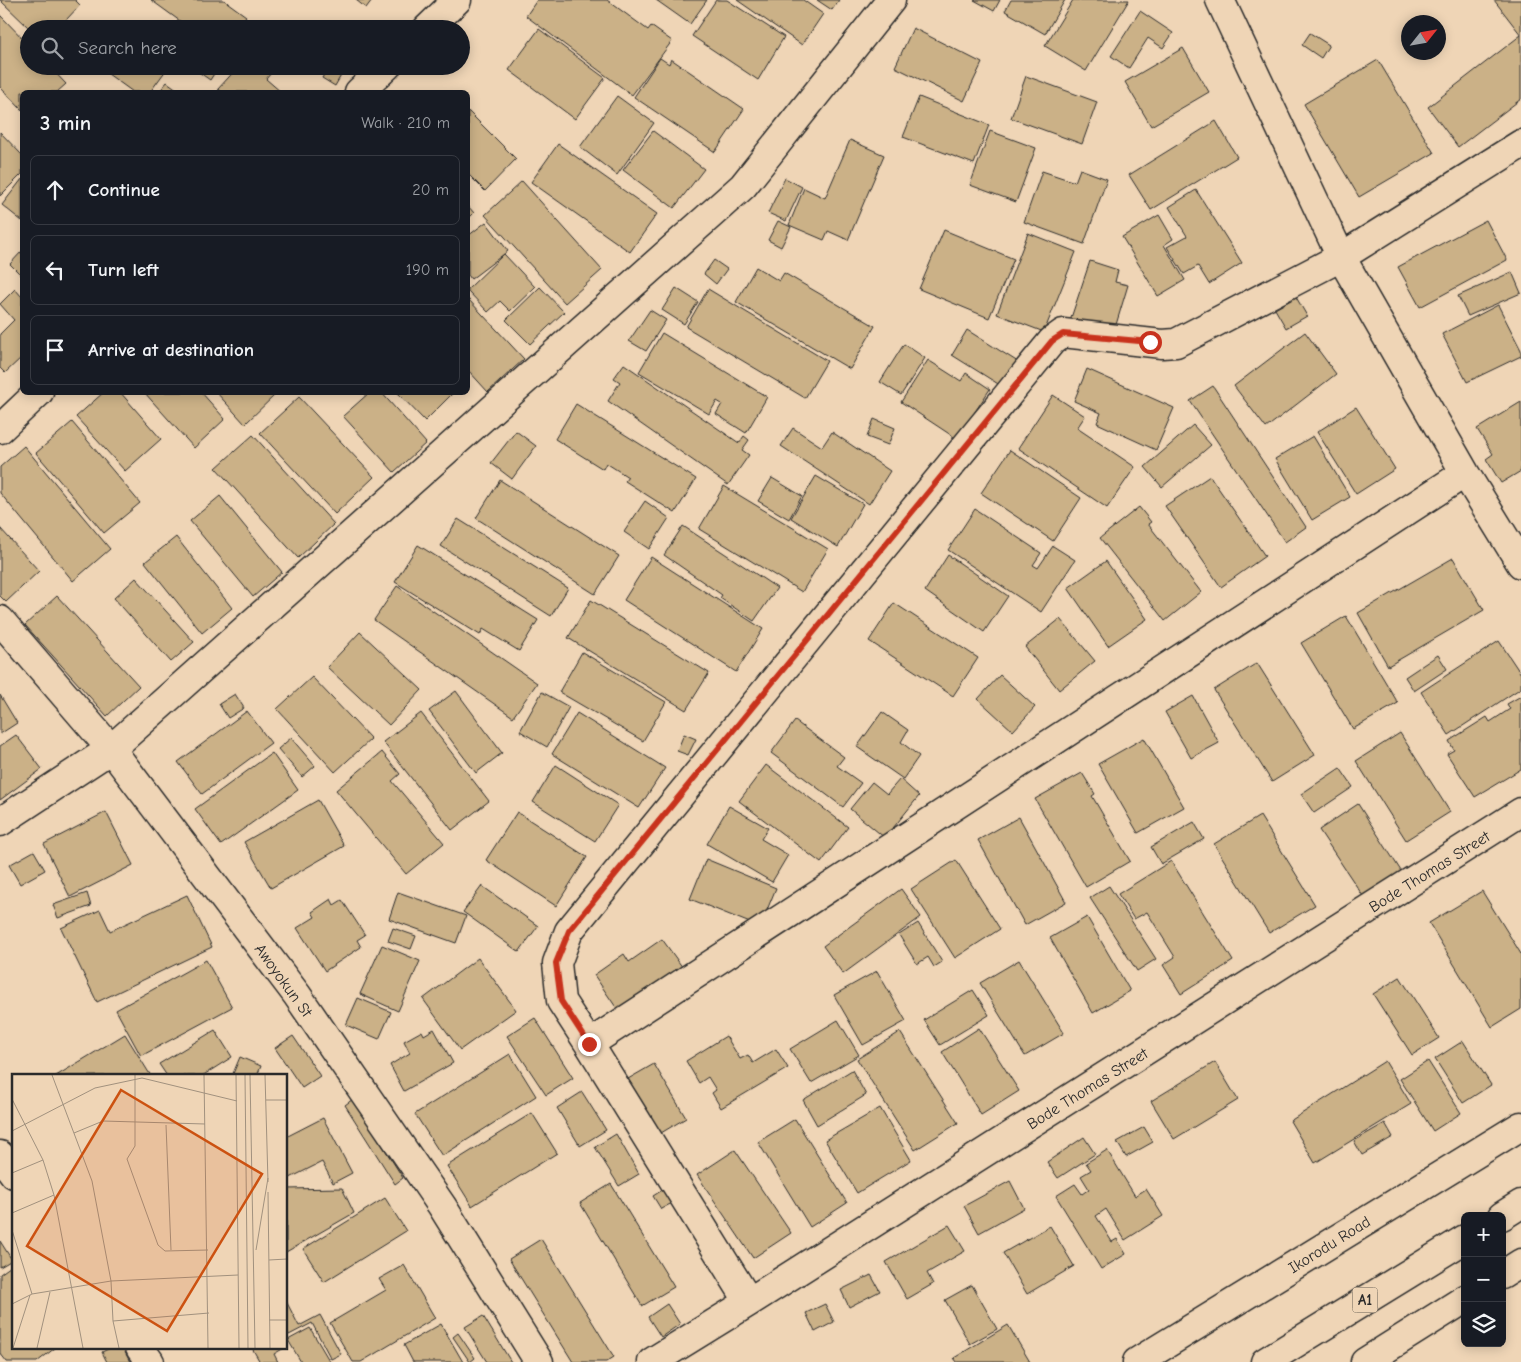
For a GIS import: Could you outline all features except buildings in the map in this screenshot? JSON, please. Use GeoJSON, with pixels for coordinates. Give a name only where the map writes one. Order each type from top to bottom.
{"type":"FeatureCollection","features":[{"type":"Feature","properties":{"kind":"main road"},"geometry":{"type":"LineString","coordinates":[[436,20],[457,0]]}},
{"type":"Feature","properties":{"kind":"main road"},"geometry":{"type":"LineString","coordinates":[[0,822],[111,749],[743,186],[892,0]]}},
{"type":"Feature","properties":{"kind":"main road"},"geometry":{"type":"LineString","coordinates":[[1220,0],[1341,257],[1464,473],[1521,564]]}},
{"type":"Feature","properties":{"kind":"main road"},"geometry":{"type":"LineString","coordinates":[[361,90],[377,75]]}},
{"type":"Feature","properties":{"kind":"main road"},"geometry":{"type":"LineString","coordinates":[[749,1302],[561,1001],[556,963],[569,931],[1052,341],[1063,334],[1162,344],[1176,343],[1341,257],[1521,144]]}},
{"type":"Feature","properties":{"kind":"main road"},"geometry":{"type":"LineString","coordinates":[[0,429],[36,395]]}},
{"type":"Feature","properties":{"kind":"main road"},"geometry":{"type":"LineString","coordinates":[[589,1044],[1464,473]]}},
{"type":"Feature","properties":{"kind":"main road","name":"Awoyokun St"},"geometry":{"type":"LineString","coordinates":[[0,620],[111,749],[297,995],[442,1206],[539,1362]]}},
{"type":"Feature","properties":{"kind":"main road","name":"Bode Thomas Street"},"geometry":{"type":"LineString","coordinates":[[652,1362],[1521,812]]}},
{"type":"Feature","properties":{"kind":"main road","name":"Ikorodu Road"},"geometry":{"type":"LineString","coordinates":[[1137,1362],[1521,1126]]}},
{"type":"Feature","properties":{"kind":"main road"},"geometry":{"type":"LineString","coordinates":[[0,1155],[12,1171]]}},
{"type":"Feature","properties":{"kind":"main road"},"geometry":{"type":"LineString","coordinates":[[1506,1213],[1521,1204]]}},
{"type":"Feature","properties":{"kind":"main road","name":"A1"},"geometry":{"type":"LineString","coordinates":[[1265,1362],[1461,1241]]}},
{"type":"Feature","properties":{"kind":"main road"},"geometry":{"type":"LineString","coordinates":[[1506,1272],[1521,1263]]}},
{"type":"Feature","properties":{"kind":"main road"},"geometry":{"type":"LineString","coordinates":[[1365,1362],[1461,1302]]}},
{"type":"Feature","properties":{"kind":"main road"},"geometry":{"type":"LineString","coordinates":[[141,1350],[150,1362]]}},
{"type":"Feature","properties":{"kind":"route"},"geometry":{"type":"LineString","coordinates":[[589,1044],[561,1001],[556,963],[569,931],[1052,341],[1063,334],[1150,342]]}}]}
